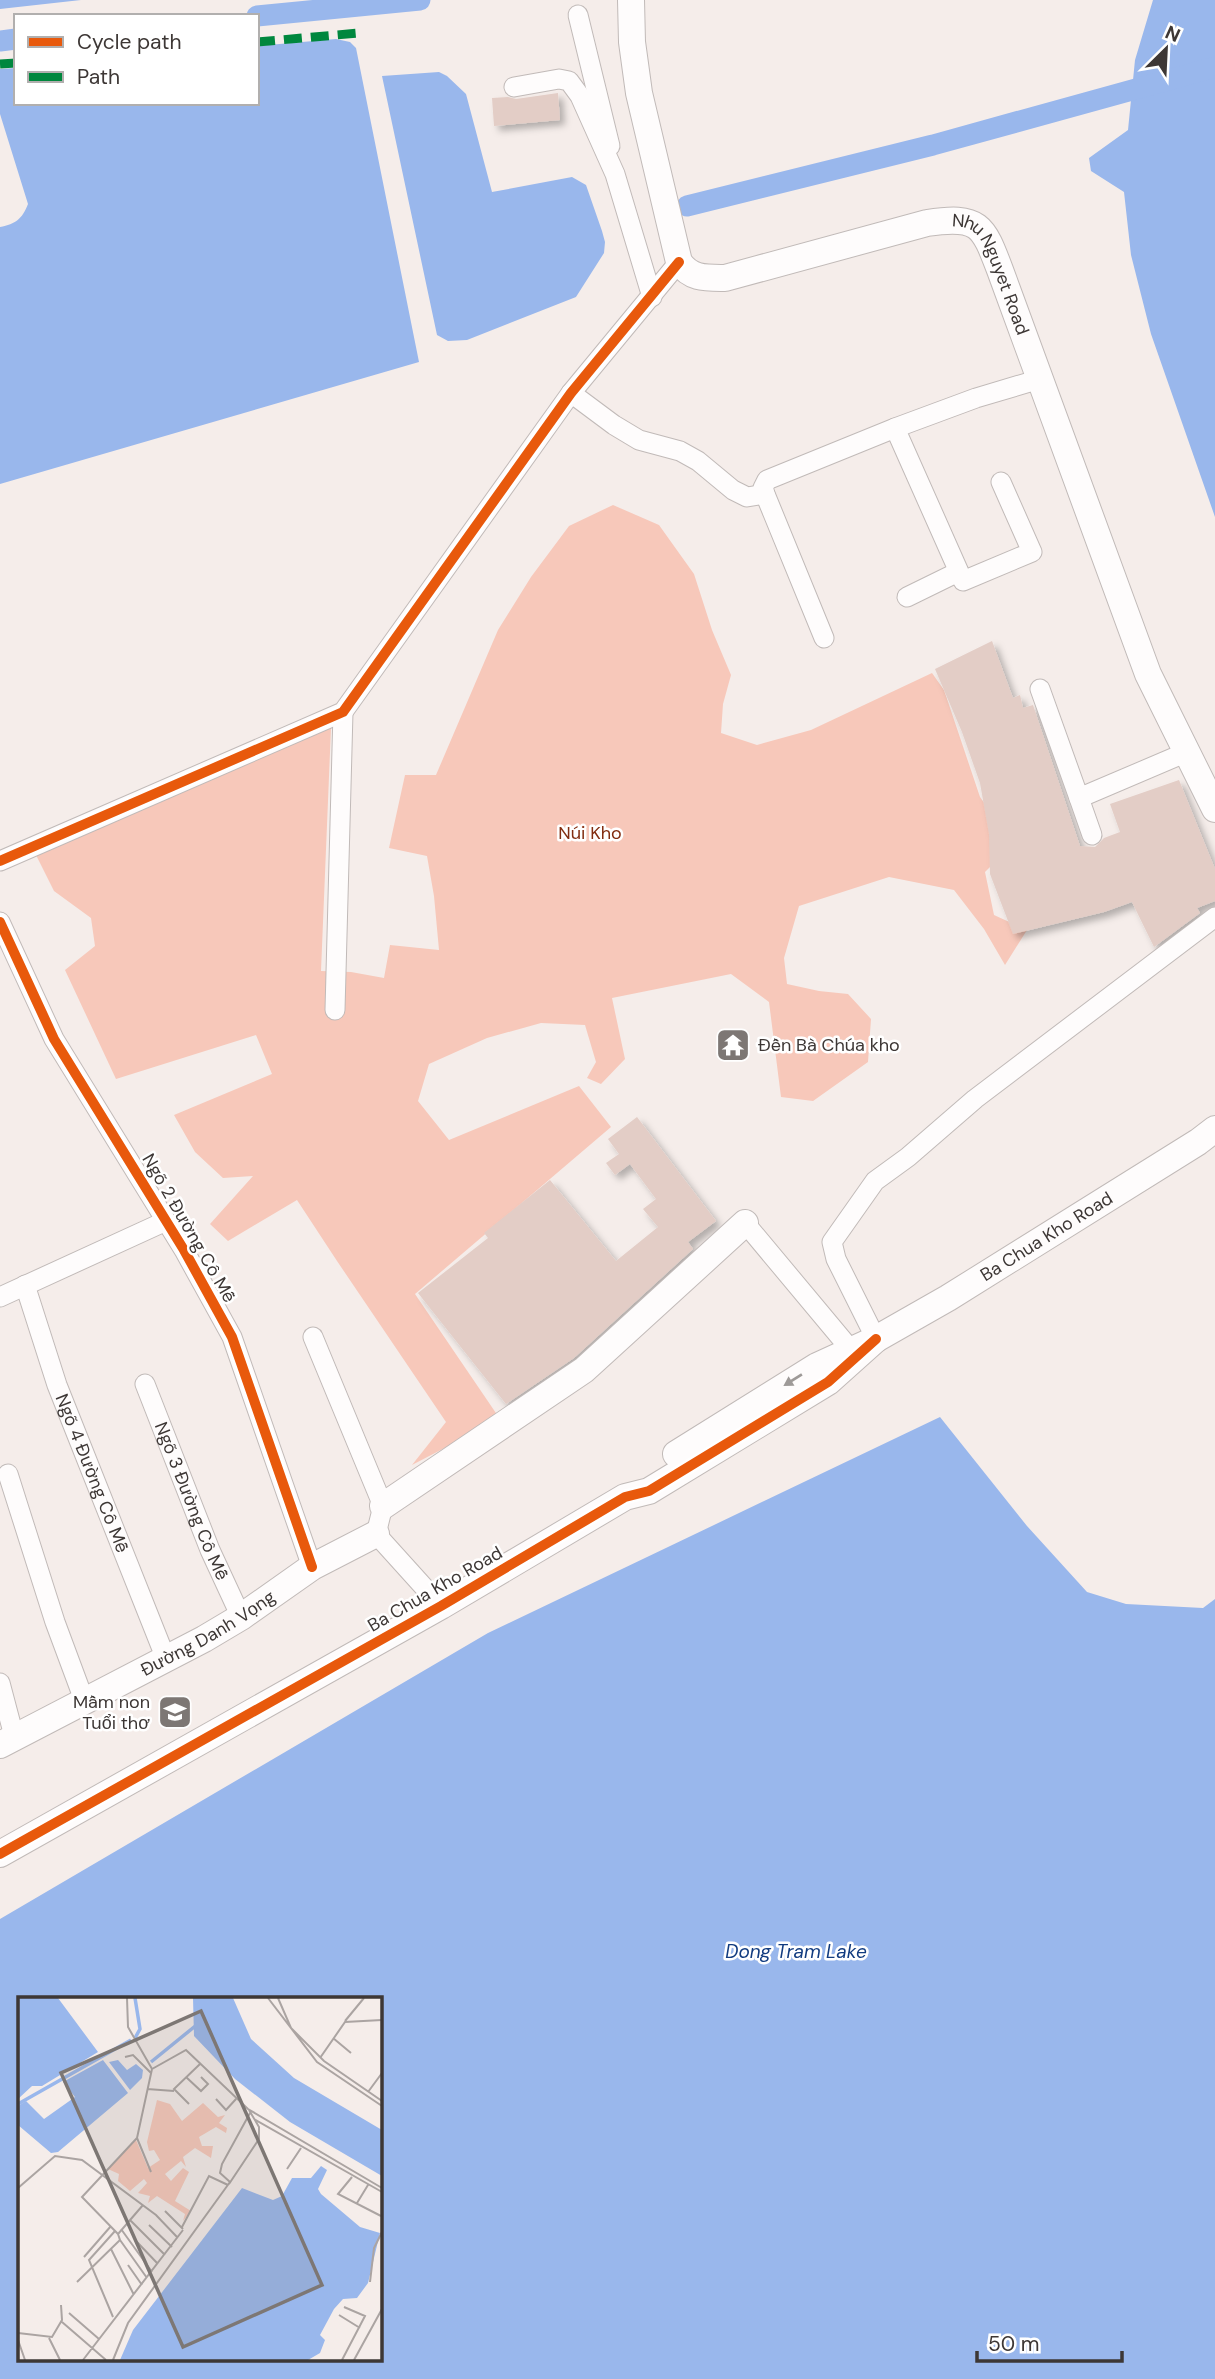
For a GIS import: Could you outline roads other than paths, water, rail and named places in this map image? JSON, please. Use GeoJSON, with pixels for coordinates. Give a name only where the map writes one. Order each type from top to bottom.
{"type":"FeatureCollection","features":[{"type":"Feature","properties":{"kind":"street"},"geometry":{"type":"LineString","coordinates":[[0,861],[343,712],[571,393],[678,262],[639,93],[632,42],[631,0]]}},
{"type":"Feature","properties":{"kind":"street"},"geometry":{"type":"LineString","coordinates":[[578,15],[605,119],[615,174],[652,297]]}},
{"type":"Feature","properties":{"kind":"street"},"geometry":{"type":"LineString","coordinates":[[514,87],[559,79],[569,81],[580,96],[615,174]]}},
{"type":"Feature","properties":{"kind":"street","name":"Nhu Nguyet Road"},"geometry":{"type":"LineString","coordinates":[[678,262],[686,272],[694,275],[725,278],[928,223],[948,220],[975,224],[985,233],[1148,674],[1215,808]]}},
{"type":"Feature","properties":{"kind":"street"},"geometry":{"type":"LineString","coordinates":[[824,638],[765,494],[763,488],[767,480],[976,398],[1040,379]]}},
{"type":"Feature","properties":{"kind":"street"},"geometry":{"type":"LineString","coordinates":[[571,393],[639,440],[680,451],[698,461],[733,490],[747,497],[765,494]]}},
{"type":"Feature","properties":{"kind":"street"},"geometry":{"type":"LineString","coordinates":[[895,428],[962,582],[1032,552],[1001,482]]}},
{"type":"Feature","properties":{"kind":"street"},"geometry":{"type":"LineString","coordinates":[[907,597],[958,572]]}},
{"type":"Feature","properties":{"kind":"street"},"geometry":{"type":"LineString","coordinates":[[1040,689],[1092,835]]}},
{"type":"Feature","properties":{"kind":"street"},"geometry":{"type":"LineString","coordinates":[[335,1010],[343,712]]}},
{"type":"Feature","properties":{"kind":"street"},"geometry":{"type":"LineString","coordinates":[[1079,798],[1187,752]]}},
{"type":"Feature","properties":{"kind":"street"},"geometry":{"type":"LineString","coordinates":[[876,1339],[836,1259],[832,1242],[876,1181],[975,1099],[1215,917]]}},
{"type":"Feature","properties":{"kind":"street","name":"Ngõ 2 Đường Cô Mễ"},"geometry":{"type":"LineString","coordinates":[[0,922],[54,1039],[166,1221],[232,1337],[312,1567]]}},
{"type":"Feature","properties":{"kind":"street","name":"Ba Chua Kho Road"},"geometry":{"type":"LineString","coordinates":[[625,1497],[635,1480],[817,1366],[876,1339],[948,1298],[1215,1129]]}},
{"type":"Feature","properties":{"kind":"street"},"geometry":{"type":"LineString","coordinates":[[0,1297],[166,1221]]}},
{"type":"Feature","properties":{"kind":"street"},"geometry":{"type":"LineString","coordinates":[[383,1506],[584,1370],[745,1223],[851,1350]]}},
{"type":"Feature","properties":{"kind":"street","name":"Ngõ 4 Đường Cô Mễ"},"geometry":{"type":"LineString","coordinates":[[25,1286],[57,1385],[166,1659]]}},
{"type":"Feature","properties":{"kind":"street"},"geometry":{"type":"LineString","coordinates":[[313,1337],[383,1506],[376,1534],[441,1606]]}},
{"type":"Feature","properties":{"kind":"street","name":"Ba Chua Kho Road"},"geometry":{"type":"LineString","coordinates":[[0,1854],[441,1606],[625,1497],[649,1491],[828,1382],[876,1339]]}},
{"type":"Feature","properties":{"kind":"street","name":"Ngõ 3 Đường Cô Mễ"},"geometry":{"type":"LineString","coordinates":[[145,1384],[210,1550],[241,1617]]}},
{"type":"Feature","properties":{"kind":"street"},"geometry":{"type":"LineString","coordinates":[[8,1474],[55,1622],[85,1700]]}},
{"type":"Feature","properties":{"kind":"street","name":"Đường Danh Vọng"},"geometry":{"type":"LineString","coordinates":[[7,1741],[241,1617],[312,1567],[376,1534]]}},
{"type":"Feature","properties":{"kind":"street"},"geometry":{"type":"LineString","coordinates":[[0,1683],[7,1741]]}},
{"type":"Feature","properties":{"kind":"water"},"geometry":{"type":"Polygon","coordinates":[[[0,0],[81,0],[0,9],[0,0]]]}},
{"type":"Feature","properties":{"kind":"water"},"geometry":{"type":"Polygon","coordinates":[[[1153,0],[1215,0],[1215,517],[1151,334],[1131,255],[1124,192],[1091,171],[1089,158],[1128,130],[1135,60],[1153,0]]]}},
{"type":"Feature","properties":{"kind":"water"},"geometry":{"type":"Polygon","coordinates":[[[336,39],[350,42],[356,48],[419,362],[0,484],[0,227],[18,220],[28,204],[0,114],[0,69],[14,68],[14,105],[259,105],[259,46],[336,39]]]}},
{"type":"Feature","properties":{"kind":"water"},"geometry":{"type":"Polygon","coordinates":[[[439,72],[466,94],[492,192],[572,177],[586,185],[605,242],[604,253],[576,297],[467,340],[448,341],[437,335],[382,76],[439,72]]]}},
{"type":"Feature","properties":{"kind":"water","name":"Dong Tram Lake"},"geometry":{"type":"Polygon","coordinates":[[[940,1417],[1027,1526],[1087,1592],[1126,1604],[1203,1608],[1215,1599],[1215,2379],[0,2379],[0,1919],[488,1633],[940,1417]]]}},
{"type":"Feature","properties":{"kind":"waterway"},"geometry":{"type":"LineString","coordinates":[[259,16],[420,0]]}},
{"type":"Feature","properties":{"kind":"waterway"},"geometry":{"type":"LineString","coordinates":[[0,41],[14,39]]}},
{"type":"Feature","properties":{"kind":"waterway"},"geometry":{"type":"LineString","coordinates":[[687,206],[933,145],[1215,67]]}},
{"type":"Feature","properties":{"kind":"place","name":"Đền Bà Chúa kho"},"geometry":{"type":"Point","coordinates":[733,1045]}},
{"type":"Feature","properties":{"kind":"place","name":"Mầm non Tuổi thơ"},"geometry":{"type":"Point","coordinates":[175,1712]}},
{"type":"Feature","properties":{"kind":"park label","name":"Núi Kho"},"geometry":{"type":"Point","coordinates":[590,833]}}]}
